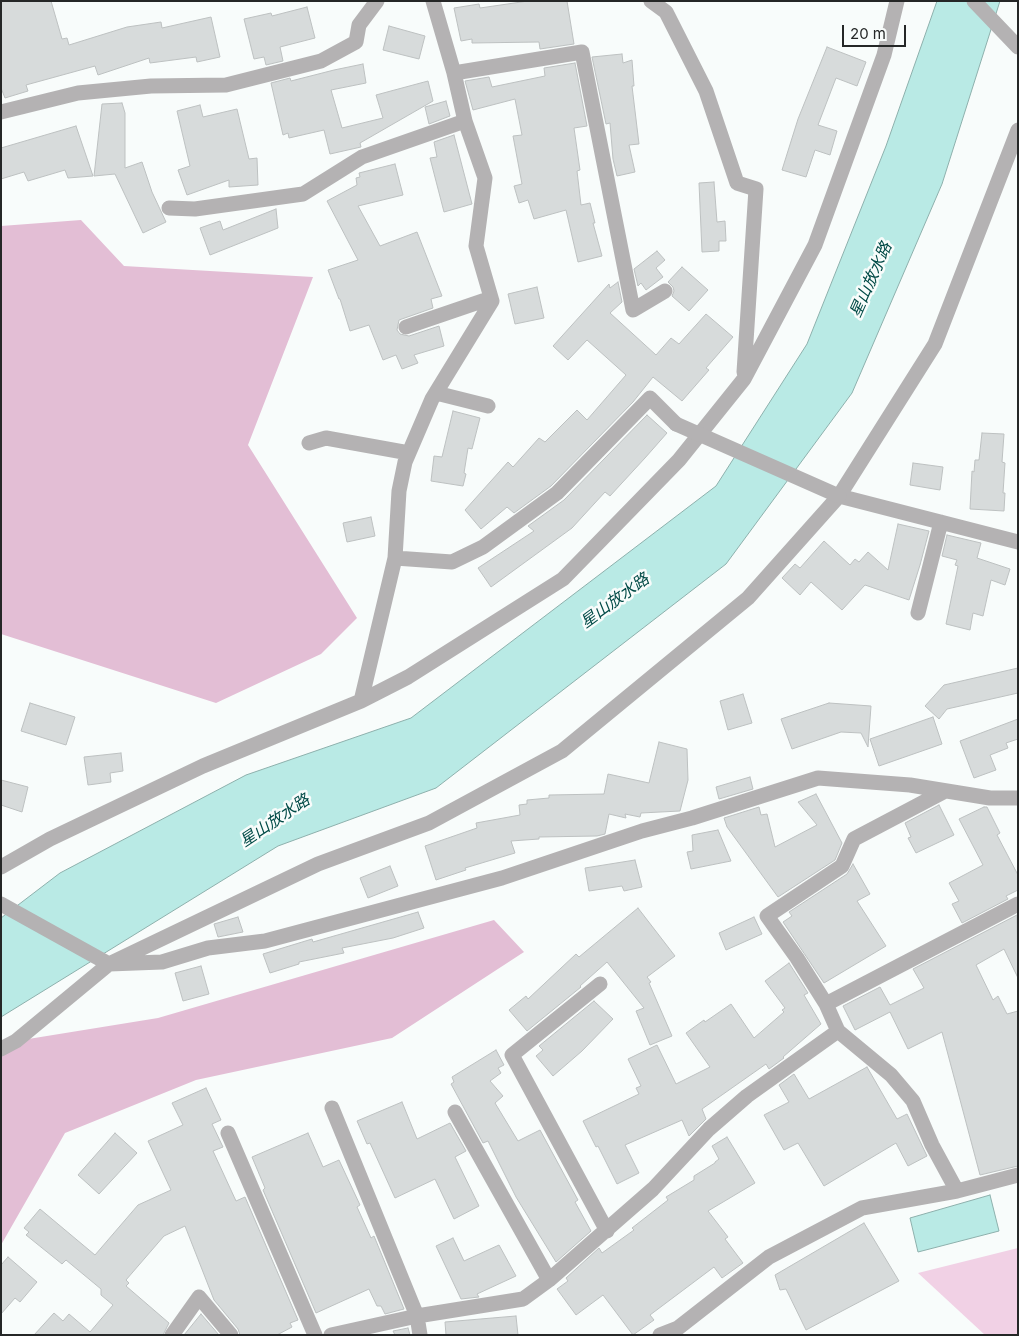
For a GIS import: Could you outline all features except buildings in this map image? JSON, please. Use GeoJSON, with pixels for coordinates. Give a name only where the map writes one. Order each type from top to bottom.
{"type":"FeatureCollection","features":[{"type":"Feature","properties":{"kind":"street"},"geometry":{"type":"LineString","coordinates":[[1,112],[78,93],[151,86],[226,85],[321,61],[356,42],[359,25],[377,1]]}},
{"type":"Feature","properties":{"kind":"street"},"geometry":{"type":"LineString","coordinates":[[361,701],[395,558],[399,491],[405,462],[436,393],[492,300],[476,246],[485,178],[465,121],[433,1]]}},
{"type":"Feature","properties":{"kind":"street"},"geometry":{"type":"LineString","coordinates":[[651,1],[666,12],[706,91],[737,183],[756,189],[744,379]]}},
{"type":"Feature","properties":{"kind":"street"},"geometry":{"type":"LineString","coordinates":[[1,867],[50,839],[202,766],[361,701],[408,677],[563,579],[679,460],[744,379],[815,245],[884,55],[897,1]]}},
{"type":"Feature","properties":{"kind":"street"},"geometry":{"type":"LineString","coordinates":[[974,1],[1018,47]]}},
{"type":"Feature","properties":{"kind":"street"},"geometry":{"type":"LineString","coordinates":[[454,74],[582,52],[633,310],[665,291]]}},
{"type":"Feature","properties":{"kind":"street"},"geometry":{"type":"LineString","coordinates":[[169,208],[195,209],[303,194],[362,157],[465,121]]}},
{"type":"Feature","properties":{"kind":"street"},"geometry":{"type":"LineString","coordinates":[[1,1049],[16,1041],[109,964],[318,864],[429,822],[562,751],[748,598],[839,496],[936,344],[1018,130]]}},
{"type":"Feature","properties":{"kind":"street"},"geometry":{"type":"LineString","coordinates":[[406,327],[491,298]]}},
{"type":"Feature","properties":{"kind":"street"},"geometry":{"type":"LineString","coordinates":[[436,393],[488,406]]}},
{"type":"Feature","properties":{"kind":"street"},"geometry":{"type":"LineString","coordinates":[[395,558],[452,562],[483,547],[557,492],[650,398],[676,424],[839,496],[1018,542]]}},
{"type":"Feature","properties":{"kind":"street"},"geometry":{"type":"LineString","coordinates":[[309,443],[326,438],[409,453]]}},
{"type":"Feature","properties":{"kind":"street"},"geometry":{"type":"LineString","coordinates":[[918,613],[941,522]]}},
{"type":"Feature","properties":{"kind":"street"},"geometry":{"type":"LineString","coordinates":[[1,904],[109,964],[162,962],[208,948],[265,941],[502,878],[642,831],[692,818],[818,778],[910,785],[990,798],[1018,798]]}},
{"type":"Feature","properties":{"kind":"street"},"geometry":{"type":"LineString","coordinates":[[945,791],[854,839],[842,866],[767,916],[797,958],[826,1004],[838,1031],[891,1075],[913,1101],[932,1145],[957,1192]]}},
{"type":"Feature","properties":{"kind":"street"},"geometry":{"type":"LineString","coordinates":[[826,1004],[1018,904]]}},
{"type":"Feature","properties":{"kind":"street"},"geometry":{"type":"LineString","coordinates":[[600,984],[512,1055],[607,1231]]}},
{"type":"Feature","properties":{"kind":"street"},"geometry":{"type":"LineString","coordinates":[[331,1335],[417,1316],[523,1299],[549,1280],[607,1231],[653,1189],[709,1129],[746,1096],[838,1031]]}},
{"type":"Feature","properties":{"kind":"street"},"geometry":{"type":"LineString","coordinates":[[332,1108],[417,1316],[420,1335]]}},
{"type":"Feature","properties":{"kind":"street"},"geometry":{"type":"LineString","coordinates":[[455,1112],[549,1280]]}},
{"type":"Feature","properties":{"kind":"street"},"geometry":{"type":"LineString","coordinates":[[228,1133],[315,1335]]}},
{"type":"Feature","properties":{"kind":"street"},"geometry":{"type":"LineString","coordinates":[[660,1335],[678,1328],[769,1256],[862,1208],[957,1192],[1018,1175]]}},
{"type":"Feature","properties":{"kind":"street"},"geometry":{"type":"LineString","coordinates":[[172,1335],[199,1297],[232,1335]]}},
{"type":"Feature","properties":{"kind":"shaded area"},"geometry":{"type":"Polygon","coordinates":[[[81,220],[124,266],[313,277],[248,445],[357,618],[321,654],[216,703],[1,634],[1,226],[81,220]]]}},
{"type":"Feature","properties":{"kind":"shaded area"},"geometry":{"type":"Polygon","coordinates":[[[494,920],[524,952],[392,1038],[196,1080],[65,1133],[1,1245],[1,1050],[16,1041],[158,1018],[494,920]]]}},
{"type":"Feature","properties":{"kind":"shaded area"},"geometry":{"type":"Polygon","coordinates":[[[1018,1248],[1018,1335],[985,1335],[918,1273],[1018,1248]]]}},
{"type":"Feature","properties":{"kind":"water","name":"星山放水路"},"geometry":{"type":"Polygon","coordinates":[[[937,1],[1000,1],[942,184],[852,393],[726,564],[436,788],[278,846],[1,1017],[1,918],[60,873],[246,775],[411,718],[716,486],[807,344],[886,146],[937,1]]]}},
{"type":"Feature","properties":{"kind":"water"},"geometry":{"type":"Polygon","coordinates":[[[990,1195],[999,1231],[918,1252],[910,1218],[990,1195]]]}}]}
